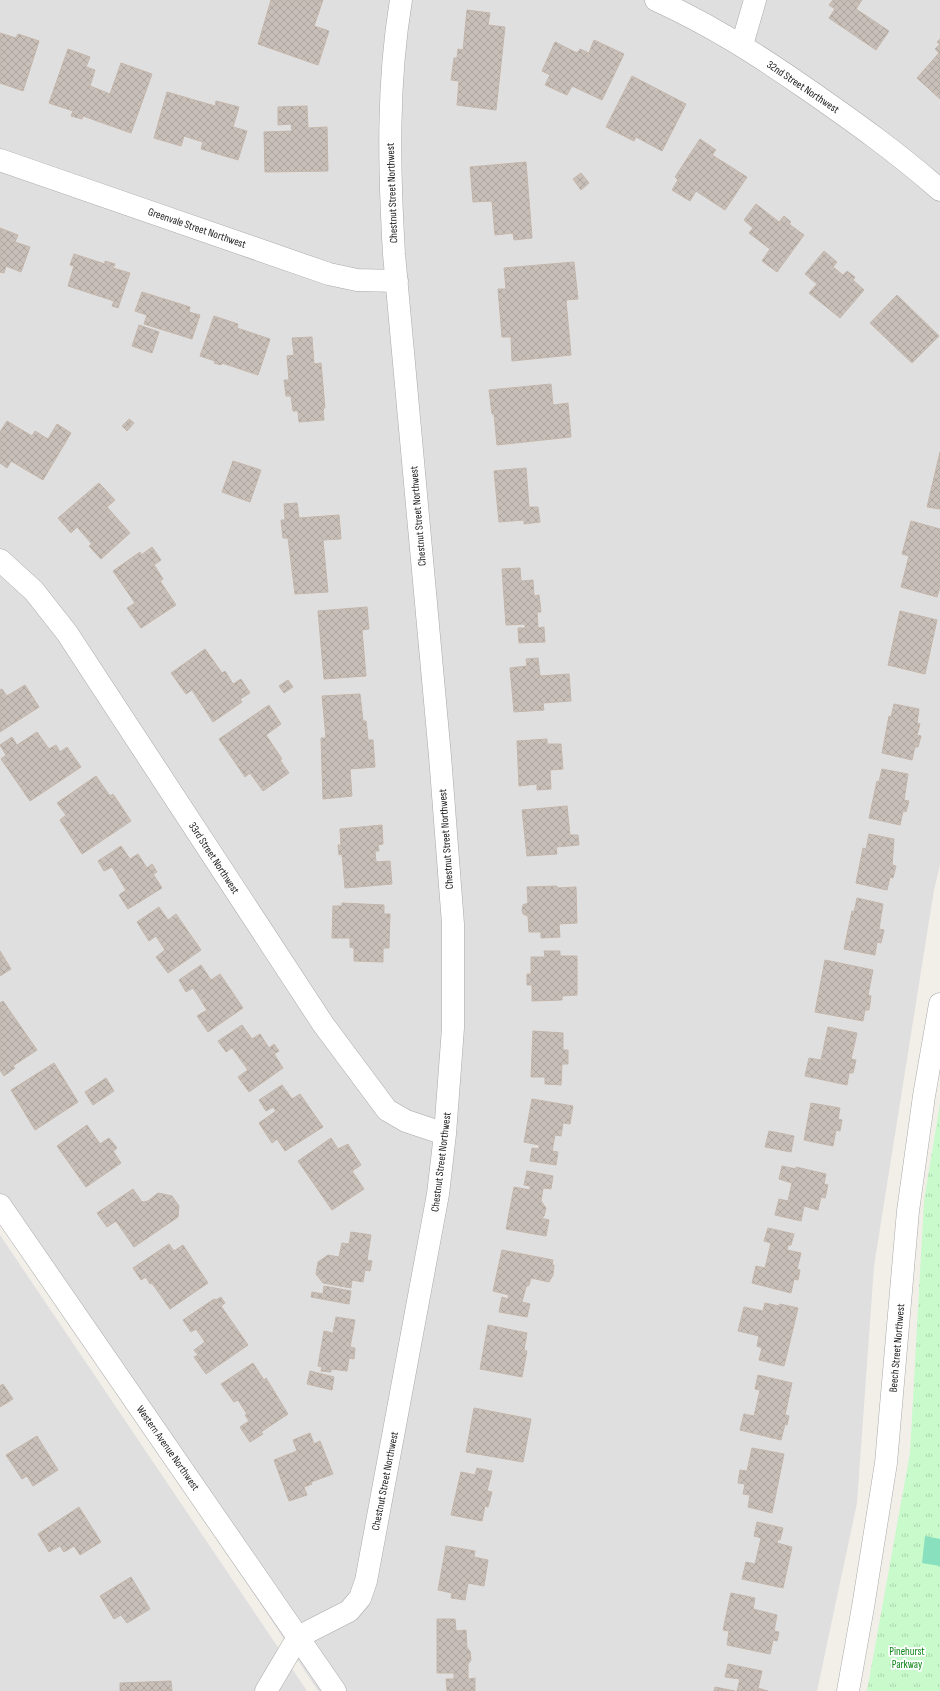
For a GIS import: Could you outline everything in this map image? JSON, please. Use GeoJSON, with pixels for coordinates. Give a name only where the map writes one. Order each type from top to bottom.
{"type":"FeatureCollection","features":[{"type":"Feature","properties":{"kind":"street","name":"Chestnut Street Northwest"},"geometry":{"type":"LineString","coordinates":[[298,1637],[349,1612],[360,1598],[366,1581],[438,1194],[446,1134],[453,1028],[453,924],[440,756],[397,281],[391,196],[390,115],[394,49],[401,0]]}},
{"type":"Feature","properties":{"kind":"street","name":"32nd Street Northwest"},"geometry":{"type":"LineString","coordinates":[[656,0],[698,20],[742,44],[853,121],[940,190]]}},
{"type":"Feature","properties":{"kind":"street"},"geometry":{"type":"LineString","coordinates":[[742,44],[755,0]]}},
{"type":"Feature","properties":{"kind":"street","name":"Greenvale Street Northwest"},"geometry":{"type":"LineString","coordinates":[[0,160],[329,274],[357,280],[397,281]]}},
{"type":"Feature","properties":{"kind":"street","name":"33rd Street Northwest"},"geometry":{"type":"LineString","coordinates":[[0,560],[34,591],[67,633],[323,1024],[387,1110],[406,1121],[446,1134]]}},
{"type":"Feature","properties":{"kind":"street","name":"Beech Street Northwest"},"geometry":{"type":"LineString","coordinates":[[848,1691],[864,1607],[886,1463],[908,1211],[923,1103],[940,1004]]}},
{"type":"Feature","properties":{"kind":"street","name":"Western Avenue Northwest"},"geometry":{"type":"LineString","coordinates":[[0,1205],[335,1691]]}},
{"type":"Feature","properties":{"kind":"street"},"geometry":{"type":"LineString","coordinates":[[266,1691],[298,1637]]}},
{"type":"Feature","properties":{"kind":"shaded area"},"geometry":{"type":"Polygon","coordinates":[[[0,0],[940,0],[940,865],[934,890],[874,1266],[857,1503],[817,1691],[318,1691],[0,1205],[0,0]]]}},
{"type":"Feature","properties":{"kind":"shaded area"},"geometry":{"type":"Polygon","coordinates":[[[0,1235],[263,1625],[307,1691],[0,1691],[0,1235]]]}},
{"type":"Feature","properties":{"kind":"green space","name":"Pinehurst Parkway"},"geometry":{"type":"Polygon","coordinates":[[[940,1103],[940,1691],[867,1691],[910,1453],[924,1201],[940,1103]]]}},
{"type":"Feature","properties":{"kind":"green space"},"geometry":{"type":"Polygon","coordinates":[[[925,1536],[940,1539],[940,1566],[922,1563],[925,1536]]]}},
{"type":"Feature","properties":{"kind":"building"},"geometry":{"type":"Polygon","coordinates":[[[271,0],[323,0],[314,26],[329,31],[318,65],[258,44],[271,0]]]}},
{"type":"Feature","properties":{"kind":"building"},"geometry":{"type":"Polygon","coordinates":[[[833,0],[862,0],[856,9],[889,31],[876,50],[829,18],[835,9],[829,5],[833,0]]]}},
{"type":"Feature","properties":{"kind":"building"},"geometry":{"type":"Polygon","coordinates":[[[467,10],[490,13],[488,25],[505,27],[496,110],[457,105],[459,81],[451,80],[454,58],[457,58],[458,49],[463,50],[467,10]]]}},
{"type":"Feature","properties":{"kind":"building"},"geometry":{"type":"Polygon","coordinates":[[[0,33],[16,38],[18,34],[39,41],[23,91],[0,83],[0,33]]]}},
{"type":"Feature","properties":{"kind":"building"},"geometry":{"type":"Polygon","coordinates":[[[594,40],[624,54],[602,100],[572,86],[567,95],[545,85],[550,75],[542,71],[555,42],[577,53],[580,49],[589,53],[594,40]]]}},
{"type":"Feature","properties":{"kind":"building"},"geometry":{"type":"Polygon","coordinates":[[[940,44],[940,99],[917,78],[939,53],[935,49],[940,44]]]}},
{"type":"Feature","properties":{"kind":"building"},"geometry":{"type":"Polygon","coordinates":[[[68,49],[90,57],[86,67],[95,70],[90,86],[110,94],[121,63],[152,74],[131,133],[83,116],[82,119],[71,116],[73,111],[49,103],[68,49]]]}},
{"type":"Feature","properties":{"kind":"building"},"geometry":{"type":"Polygon","coordinates":[[[632,76],[686,104],[662,151],[636,137],[634,141],[606,127],[632,76]]]}},
{"type":"Feature","properties":{"kind":"building"},"geometry":{"type":"Polygon","coordinates":[[[167,92],[215,106],[216,101],[239,107],[233,127],[247,131],[238,160],[201,149],[203,142],[184,136],[181,146],[154,138],[167,92]]]}},
{"type":"Feature","properties":{"kind":"building"},"geometry":{"type":"Polygon","coordinates":[[[307,106],[308,128],[327,127],[328,171],[265,172],[264,132],[292,131],[291,124],[278,125],[278,107],[307,106]]]}},
{"type":"Feature","properties":{"kind":"building"},"geometry":{"type":"Polygon","coordinates":[[[700,139],[716,150],[712,155],[747,177],[725,210],[696,191],[690,201],[672,190],[678,180],[675,177],[700,139]]]}},
{"type":"Feature","properties":{"kind":"building"},"geometry":{"type":"Polygon","coordinates":[[[526,162],[532,238],[514,240],[513,233],[495,235],[492,201],[473,202],[470,167],[526,162]]]}},
{"type":"Feature","properties":{"kind":"building"},"geometry":{"type":"Polygon","coordinates":[[[581,173],[589,183],[581,190],[573,179],[581,173]]]}},
{"type":"Feature","properties":{"kind":"building"},"geometry":{"type":"Polygon","coordinates":[[[756,204],[779,222],[784,216],[791,222],[789,224],[804,235],[777,272],[762,261],[770,249],[749,233],[753,228],[744,220],[756,204]]]}},
{"type":"Feature","properties":{"kind":"building"},"geometry":{"type":"Polygon","coordinates":[[[0,228],[18,235],[15,242],[30,247],[21,272],[6,266],[4,273],[0,272],[0,228]]]}},
{"type":"Feature","properties":{"kind":"building"},"geometry":{"type":"Polygon","coordinates":[[[824,251],[837,262],[833,267],[843,275],[847,271],[855,277],[853,280],[864,290],[840,318],[809,293],[817,284],[805,274],[824,251]]]}},
{"type":"Feature","properties":{"kind":"building"},"geometry":{"type":"Polygon","coordinates":[[[74,254],[105,264],[105,261],[115,264],[113,268],[130,273],[118,308],[112,306],[114,301],[68,286],[74,266],[70,265],[74,254]]]}},
{"type":"Feature","properties":{"kind":"building"},"geometry":{"type":"Polygon","coordinates":[[[574,262],[578,299],[566,300],[571,355],[512,361],[511,337],[502,337],[498,289],[506,289],[504,268],[574,262]]]}},
{"type":"Feature","properties":{"kind":"building"},"geometry":{"type":"Polygon","coordinates":[[[142,292],[190,307],[189,312],[200,315],[192,339],[144,324],[147,315],[135,311],[142,292]]]}},
{"type":"Feature","properties":{"kind":"building"},"geometry":{"type":"Polygon","coordinates":[[[897,295],[939,336],[912,363],[870,323],[897,295]]]}},
{"type":"Feature","properties":{"kind":"building"},"geometry":{"type":"Polygon","coordinates":[[[214,316],[238,324],[237,328],[270,339],[258,375],[222,363],[221,365],[214,363],[215,361],[200,356],[214,316]]]}},
{"type":"Feature","properties":{"kind":"building"},"geometry":{"type":"Polygon","coordinates":[[[139,325],[159,332],[152,353],[132,346],[139,325]]]}},
{"type":"Feature","properties":{"kind":"building"},"geometry":{"type":"Polygon","coordinates":[[[312,337],[314,364],[321,363],[325,408],[323,408],[324,420],[299,422],[298,411],[293,411],[291,396],[286,396],[284,380],[289,380],[287,356],[294,355],[292,338],[312,337]]]}},
{"type":"Feature","properties":{"kind":"building"},"geometry":{"type":"Polygon","coordinates":[[[551,384],[553,405],[568,403],[571,437],[497,445],[494,414],[492,414],[489,390],[551,384]]]}},
{"type":"Feature","properties":{"kind":"building"},"geometry":{"type":"Polygon","coordinates":[[[129,419],[134,423],[127,431],[122,426],[129,419]]]}},
{"type":"Feature","properties":{"kind":"building"},"geometry":{"type":"Polygon","coordinates":[[[7,421],[32,436],[35,431],[48,439],[57,424],[71,433],[43,480],[11,461],[7,468],[0,463],[0,432],[7,421]]]}},
{"type":"Feature","properties":{"kind":"building"},"geometry":{"type":"Polygon","coordinates":[[[940,452],[940,509],[927,507],[940,452]]]}},
{"type":"Feature","properties":{"kind":"building"},"geometry":{"type":"Polygon","coordinates":[[[233,461],[261,470],[250,502],[222,492],[233,461]]]}},
{"type":"Feature","properties":{"kind":"building"},"geometry":{"type":"Polygon","coordinates":[[[526,468],[529,507],[538,507],[540,522],[524,524],[524,520],[499,522],[494,471],[526,468]]]}},
{"type":"Feature","properties":{"kind":"building"},"geometry":{"type":"Polygon","coordinates":[[[99,483],[115,500],[107,507],[130,533],[101,559],[89,546],[92,544],[77,527],[71,533],[58,518],[99,483]]]}},
{"type":"Feature","properties":{"kind":"building"},"geometry":{"type":"Polygon","coordinates":[[[297,503],[299,518],[339,515],[341,539],[323,540],[328,592],[295,594],[288,538],[283,538],[281,520],[285,520],[284,504],[297,503]]]}},
{"type":"Feature","properties":{"kind":"building"},"geometry":{"type":"Polygon","coordinates":[[[911,521],[940,529],[940,587],[937,597],[901,587],[909,556],[902,554],[911,521]]]}},
{"type":"Feature","properties":{"kind":"building"},"geometry":{"type":"Polygon","coordinates":[[[152,547],[161,560],[154,565],[163,579],[160,581],[176,605],[141,628],[127,608],[135,603],[113,571],[140,552],[141,555],[152,547]]]}},
{"type":"Feature","properties":{"kind":"building"},"geometry":{"type":"Polygon","coordinates":[[[520,568],[521,581],[533,580],[534,596],[539,595],[541,612],[537,612],[538,628],[544,627],[545,642],[519,643],[518,628],[525,628],[525,624],[506,625],[502,569],[520,568]]]}},
{"type":"Feature","properties":{"kind":"building"},"geometry":{"type":"Polygon","coordinates":[[[367,607],[369,629],[362,630],[366,676],[324,679],[318,611],[367,607]]]}},
{"type":"Feature","properties":{"kind":"building"},"geometry":{"type":"Polygon","coordinates":[[[900,611],[937,620],[925,674],[888,665],[900,611]]]}},
{"type":"Feature","properties":{"kind":"building"},"geometry":{"type":"Polygon","coordinates":[[[205,649],[222,673],[225,671],[233,684],[241,679],[250,693],[240,699],[242,702],[213,722],[192,690],[186,694],[171,673],[205,649]]]}},
{"type":"Feature","properties":{"kind":"building"},"geometry":{"type":"Polygon","coordinates":[[[538,658],[540,676],[569,674],[571,701],[543,703],[544,710],[514,712],[510,668],[527,666],[526,659],[538,658]]]}},
{"type":"Feature","properties":{"kind":"building"},"geometry":{"type":"Polygon","coordinates":[[[288,680],[293,687],[284,693],[279,686],[288,680]]]}},
{"type":"Feature","properties":{"kind":"building"},"geometry":{"type":"Polygon","coordinates":[[[25,685],[39,707],[0,732],[0,690],[2,689],[7,696],[25,685]]]}},
{"type":"Feature","properties":{"kind":"building"},"geometry":{"type":"Polygon","coordinates":[[[360,694],[363,721],[366,721],[368,740],[373,740],[375,767],[350,769],[352,796],[323,799],[321,738],[326,738],[322,696],[360,694]]]}},
{"type":"Feature","properties":{"kind":"building"},"geometry":{"type":"Polygon","coordinates":[[[894,704],[919,709],[917,723],[920,724],[917,735],[921,736],[918,747],[915,747],[912,760],[882,753],[889,716],[891,717],[894,704]]]}},
{"type":"Feature","properties":{"kind":"building"},"geometry":{"type":"Polygon","coordinates":[[[269,705],[281,724],[266,735],[282,759],[280,760],[289,773],[263,791],[250,773],[245,777],[219,739],[269,705]]]}},
{"type":"Feature","properties":{"kind":"building"},"geometry":{"type":"Polygon","coordinates":[[[37,732],[49,749],[56,745],[60,752],[67,747],[81,767],[30,801],[1,759],[6,755],[0,745],[12,737],[17,745],[37,732]]]}},
{"type":"Feature","properties":{"kind":"building"},"geometry":{"type":"Polygon","coordinates":[[[547,739],[547,744],[561,744],[563,769],[550,770],[551,789],[537,790],[537,784],[519,786],[517,741],[547,739]]]}},
{"type":"Feature","properties":{"kind":"building"},"geometry":{"type":"Polygon","coordinates":[[[882,769],[908,774],[904,800],[909,801],[906,812],[903,811],[900,825],[869,818],[877,781],[879,782],[882,769]]]}},
{"type":"Feature","properties":{"kind":"building"},"geometry":{"type":"Polygon","coordinates":[[[96,776],[110,796],[113,794],[131,821],[82,854],[60,820],[66,815],[57,803],[96,776]]]}},
{"type":"Feature","properties":{"kind":"building"},"geometry":{"type":"Polygon","coordinates":[[[567,806],[570,835],[578,835],[579,845],[556,847],[557,854],[527,856],[522,810],[567,806]]]}},
{"type":"Feature","properties":{"kind":"building"},"geometry":{"type":"Polygon","coordinates":[[[382,825],[383,844],[378,845],[379,851],[375,851],[376,862],[390,861],[392,884],[345,888],[342,854],[339,855],[338,845],[341,845],[340,829],[382,825]]]}},
{"type":"Feature","properties":{"kind":"building"},"geometry":{"type":"Polygon","coordinates":[[[869,834],[894,839],[892,865],[896,866],[893,878],[890,877],[887,890],[856,883],[863,848],[866,849],[869,834]]]}},
{"type":"Feature","properties":{"kind":"building"},"geometry":{"type":"Polygon","coordinates":[[[121,846],[130,859],[138,854],[147,868],[152,864],[157,872],[153,874],[162,888],[128,909],[119,895],[126,890],[112,867],[104,871],[98,861],[121,846]]]}},
{"type":"Feature","properties":{"kind":"building"},"geometry":{"type":"Polygon","coordinates":[[[557,886],[557,888],[576,887],[577,923],[559,924],[560,937],[541,938],[541,932],[529,932],[528,916],[523,914],[523,905],[528,903],[527,887],[557,886]]]}},
{"type":"Feature","properties":{"kind":"building"},"geometry":{"type":"Polygon","coordinates":[[[857,898],[883,904],[879,929],[884,930],[881,943],[877,942],[875,955],[844,949],[852,911],[854,912],[857,898]]]}},
{"type":"Feature","properties":{"kind":"building"},"geometry":{"type":"Polygon","coordinates":[[[342,903],[384,905],[384,914],[390,914],[389,948],[383,948],[383,962],[354,961],[354,948],[350,947],[350,938],[332,938],[333,906],[342,906],[342,903]]]}},
{"type":"Feature","properties":{"kind":"building"},"geometry":{"type":"Polygon","coordinates":[[[159,907],[168,920],[176,914],[201,950],[168,973],[156,957],[165,950],[156,936],[149,941],[137,922],[159,907]]]}},
{"type":"Feature","properties":{"kind":"building"},"geometry":{"type":"Polygon","coordinates":[[[0,951],[11,969],[0,976],[0,951]]]}},
{"type":"Feature","properties":{"kind":"building"},"geometry":{"type":"Polygon","coordinates":[[[544,951],[560,951],[560,956],[577,956],[577,995],[562,996],[562,1000],[532,1001],[532,985],[527,985],[527,974],[531,974],[531,957],[545,957],[544,951]]]}},
{"type":"Feature","properties":{"kind":"building"},"geometry":{"type":"Polygon","coordinates":[[[825,960],[873,970],[868,995],[871,996],[869,1010],[865,1010],[863,1021],[815,1012],[825,960]]]}},
{"type":"Feature","properties":{"kind":"building"},"geometry":{"type":"Polygon","coordinates":[[[201,965],[211,980],[220,974],[243,1008],[208,1032],[197,1016],[207,1010],[193,988],[186,992],[179,980],[201,965]]]}},
{"type":"Feature","properties":{"kind":"building"},"geometry":{"type":"Polygon","coordinates":[[[3,1001],[37,1050],[13,1066],[15,1068],[4,1076],[0,1070],[0,1003],[3,1001]]]}},
{"type":"Feature","properties":{"kind":"building"},"geometry":{"type":"Polygon","coordinates":[[[242,1025],[252,1039],[260,1034],[269,1048],[274,1044],[279,1051],[274,1054],[283,1068],[249,1092],[238,1077],[248,1070],[232,1048],[226,1052],[218,1041],[242,1025]]]}},
{"type":"Feature","properties":{"kind":"building"},"geometry":{"type":"Polygon","coordinates":[[[828,1027],[857,1033],[851,1059],[856,1060],[853,1073],[849,1073],[847,1085],[805,1076],[809,1058],[821,1060],[828,1027]]]}},
{"type":"Feature","properties":{"kind":"building"},"geometry":{"type":"Polygon","coordinates":[[[533,1031],[563,1033],[563,1050],[568,1050],[568,1064],[562,1064],[561,1085],[545,1084],[545,1077],[531,1077],[533,1031]]]}},
{"type":"Feature","properties":{"kind":"building"},"geometry":{"type":"Polygon","coordinates":[[[54,1063],[78,1102],[35,1130],[11,1090],[54,1063]]]}},
{"type":"Feature","properties":{"kind":"building"},"geometry":{"type":"Polygon","coordinates":[[[106,1078],[114,1091],[93,1105],[85,1092],[106,1078]]]}},
{"type":"Feature","properties":{"kind":"building"},"geometry":{"type":"Polygon","coordinates":[[[282,1085],[292,1099],[300,1094],[323,1127],[285,1151],[277,1139],[272,1143],[259,1123],[276,1111],[273,1107],[266,1111],[259,1100],[282,1085]]]}},
{"type":"Feature","properties":{"kind":"building"},"geometry":{"type":"Polygon","coordinates":[[[532,1099],[573,1106],[570,1124],[563,1123],[561,1136],[555,1135],[552,1151],[558,1152],[556,1165],[530,1161],[532,1148],[539,1149],[539,1145],[524,1142],[532,1099]]]}},
{"type":"Feature","properties":{"kind":"building"},"geometry":{"type":"Polygon","coordinates":[[[811,1103],[840,1108],[838,1119],[842,1120],[840,1131],[836,1130],[833,1146],[804,1140],[811,1103]]]}},
{"type":"Feature","properties":{"kind":"building"},"geometry":{"type":"Polygon","coordinates":[[[87,1125],[100,1144],[109,1138],[117,1148],[113,1151],[121,1163],[86,1187],[57,1146],[87,1125]]]}},
{"type":"Feature","properties":{"kind":"building"},"geometry":{"type":"Polygon","coordinates":[[[769,1131],[794,1136],[791,1152],[765,1147],[769,1131]]]}},
{"type":"Feature","properties":{"kind":"building"},"geometry":{"type":"Polygon","coordinates":[[[331,1138],[338,1149],[348,1144],[361,1165],[352,1171],[364,1189],[332,1210],[298,1161],[331,1138]]]}},
{"type":"Feature","properties":{"kind":"building"},"geometry":{"type":"Polygon","coordinates":[[[782,1166],[796,1169],[796,1167],[826,1174],[824,1184],[828,1185],[825,1198],[821,1197],[818,1210],[804,1206],[801,1221],[775,1215],[779,1199],[788,1201],[792,1183],[779,1179],[782,1166]]]}},
{"type":"Feature","properties":{"kind":"building"},"geometry":{"type":"Polygon","coordinates":[[[527,1171],[553,1176],[551,1189],[543,1188],[541,1201],[546,1208],[544,1216],[541,1218],[549,1220],[546,1236],[506,1229],[514,1187],[530,1190],[530,1186],[524,1185],[527,1171]]]}},
{"type":"Feature","properties":{"kind":"building"},"geometry":{"type":"Polygon","coordinates":[[[133,1189],[142,1202],[148,1201],[158,1193],[172,1196],[179,1206],[178,1217],[134,1247],[116,1221],[107,1227],[97,1213],[133,1189]]]}},
{"type":"Feature","properties":{"kind":"building"},"geometry":{"type":"Polygon","coordinates":[[[768,1228],[794,1234],[791,1245],[788,1245],[787,1250],[801,1253],[797,1269],[800,1270],[798,1280],[794,1279],[791,1293],[752,1283],[756,1266],[765,1268],[771,1243],[764,1241],[768,1228]]]}},
{"type":"Feature","properties":{"kind":"building"},"geometry":{"type":"Polygon","coordinates":[[[351,1232],[371,1235],[367,1260],[372,1261],[370,1271],[365,1270],[363,1282],[352,1280],[351,1288],[323,1283],[316,1274],[318,1262],[328,1255],[339,1257],[342,1243],[349,1244],[351,1232]]]}},
{"type":"Feature","properties":{"kind":"building"},"geometry":{"type":"Polygon","coordinates":[[[169,1244],[174,1251],[183,1245],[208,1283],[170,1309],[152,1283],[150,1284],[146,1277],[141,1280],[133,1268],[169,1244]]]}},
{"type":"Feature","properties":{"kind":"building"},"geometry":{"type":"Polygon","coordinates":[[[502,1250],[553,1260],[553,1275],[549,1282],[531,1278],[529,1285],[526,1287],[522,1302],[530,1304],[527,1317],[499,1312],[502,1297],[508,1299],[509,1295],[493,1291],[502,1250]]]}},
{"type":"Feature","properties":{"kind":"building"},"geometry":{"type":"Polygon","coordinates":[[[324,1286],[351,1291],[349,1304],[311,1297],[312,1292],[323,1294],[324,1286]]]}},
{"type":"Feature","properties":{"kind":"building"},"geometry":{"type":"Polygon","coordinates":[[[221,1297],[225,1303],[221,1306],[248,1345],[206,1374],[194,1357],[198,1355],[194,1350],[205,1342],[196,1329],[191,1332],[183,1320],[214,1299],[216,1300],[221,1297]]]}},
{"type":"Feature","properties":{"kind":"building"},"geometry":{"type":"Polygon","coordinates":[[[765,1303],[779,1306],[780,1304],[798,1308],[784,1366],[759,1360],[762,1348],[757,1346],[759,1336],[738,1331],[744,1307],[763,1311],[765,1303]]]}},
{"type":"Feature","properties":{"kind":"building"},"geometry":{"type":"Polygon","coordinates":[[[336,1317],[355,1320],[350,1347],[355,1348],[354,1359],[349,1358],[347,1371],[331,1369],[331,1372],[321,1371],[322,1367],[318,1366],[324,1331],[333,1333],[336,1317]]]}},
{"type":"Feature","properties":{"kind":"building"},"geometry":{"type":"Polygon","coordinates":[[[488,1325],[527,1333],[524,1350],[527,1351],[522,1377],[480,1369],[488,1325]]]}},
{"type":"Feature","properties":{"kind":"building"},"geometry":{"type":"Polygon","coordinates":[[[253,1363],[264,1380],[266,1378],[288,1414],[261,1432],[263,1434],[250,1442],[240,1427],[249,1421],[245,1415],[247,1414],[238,1400],[234,1402],[221,1384],[253,1363]]]}},
{"type":"Feature","properties":{"kind":"building"},"geometry":{"type":"Polygon","coordinates":[[[310,1371],[334,1377],[332,1390],[307,1384],[310,1371]]]}},
{"type":"Feature","properties":{"kind":"building"},"geometry":{"type":"Polygon","coordinates":[[[758,1375],[792,1383],[785,1415],[789,1416],[787,1425],[785,1424],[781,1440],[740,1430],[744,1414],[754,1416],[760,1390],[755,1389],[758,1375]]]}},
{"type":"Feature","properties":{"kind":"building"},"geometry":{"type":"Polygon","coordinates":[[[3,1384],[13,1399],[0,1407],[0,1386],[3,1384]]]}},
{"type":"Feature","properties":{"kind":"building"},"geometry":{"type":"Polygon","coordinates":[[[474,1408],[531,1419],[523,1462],[466,1452],[474,1408]]]}},
{"type":"Feature","properties":{"kind":"building"},"geometry":{"type":"Polygon","coordinates":[[[310,1433],[314,1444],[320,1441],[333,1474],[311,1482],[312,1484],[304,1487],[307,1495],[289,1501],[274,1460],[297,1451],[293,1440],[310,1433]]]}},
{"type":"Feature","properties":{"kind":"building"},"geometry":{"type":"Polygon","coordinates":[[[37,1436],[58,1470],[33,1486],[27,1476],[22,1479],[6,1455],[37,1436]]]}},
{"type":"Feature","properties":{"kind":"building"},"geometry":{"type":"Polygon","coordinates":[[[752,1448],[784,1454],[772,1513],[748,1507],[750,1495],[743,1494],[745,1484],[738,1483],[740,1470],[747,1471],[752,1448]]]}},
{"type":"Feature","properties":{"kind":"building"},"geometry":{"type":"Polygon","coordinates":[[[477,1468],[492,1471],[487,1491],[492,1492],[488,1507],[485,1506],[482,1521],[451,1515],[461,1472],[475,1475],[477,1468]]]}},
{"type":"Feature","properties":{"kind":"building"},"geometry":{"type":"Polygon","coordinates":[[[79,1507],[101,1542],[80,1555],[74,1546],[64,1552],[60,1546],[49,1552],[38,1534],[79,1507]]]}},
{"type":"Feature","properties":{"kind":"building"},"geometry":{"type":"Polygon","coordinates":[[[757,1522],[783,1528],[780,1540],[778,1539],[777,1543],[792,1547],[783,1588],[742,1579],[746,1562],[755,1564],[761,1538],[754,1536],[757,1522]]]}},
{"type":"Feature","properties":{"kind":"building"},"geometry":{"type":"Polygon","coordinates":[[[446,1546],[475,1551],[474,1557],[488,1560],[484,1586],[468,1583],[465,1600],[451,1598],[452,1593],[438,1590],[446,1546]]]}},
{"type":"Feature","properties":{"kind":"building"},"geometry":{"type":"Polygon","coordinates":[[[131,1577],[150,1609],[127,1623],[121,1615],[114,1619],[100,1596],[131,1577]]]}},
{"type":"Feature","properties":{"kind":"building"},"geometry":{"type":"Polygon","coordinates":[[[731,1593],[755,1598],[753,1609],[777,1615],[774,1631],[779,1632],[777,1641],[773,1640],[770,1654],[727,1645],[729,1631],[723,1630],[731,1593]]]}},
{"type":"Feature","properties":{"kind":"building"},"geometry":{"type":"Polygon","coordinates":[[[437,1619],[455,1619],[456,1631],[466,1630],[467,1648],[470,1651],[471,1660],[468,1664],[468,1679],[475,1678],[475,1691],[447,1691],[446,1679],[454,1679],[454,1673],[437,1673],[437,1619]]]}},
{"type":"Feature","properties":{"kind":"building"},"geometry":{"type":"Polygon","coordinates":[[[728,1664],[762,1671],[758,1688],[768,1691],[737,1691],[740,1679],[725,1677],[728,1664]]]}},
{"type":"Feature","properties":{"kind":"building"},"geometry":{"type":"Polygon","coordinates":[[[171,1681],[172,1691],[120,1691],[120,1683],[171,1681]]]}},
{"type":"Feature","properties":{"kind":"building"},"geometry":{"type":"Polygon","coordinates":[[[715,1687],[735,1691],[714,1691],[715,1687]]]}}]}
